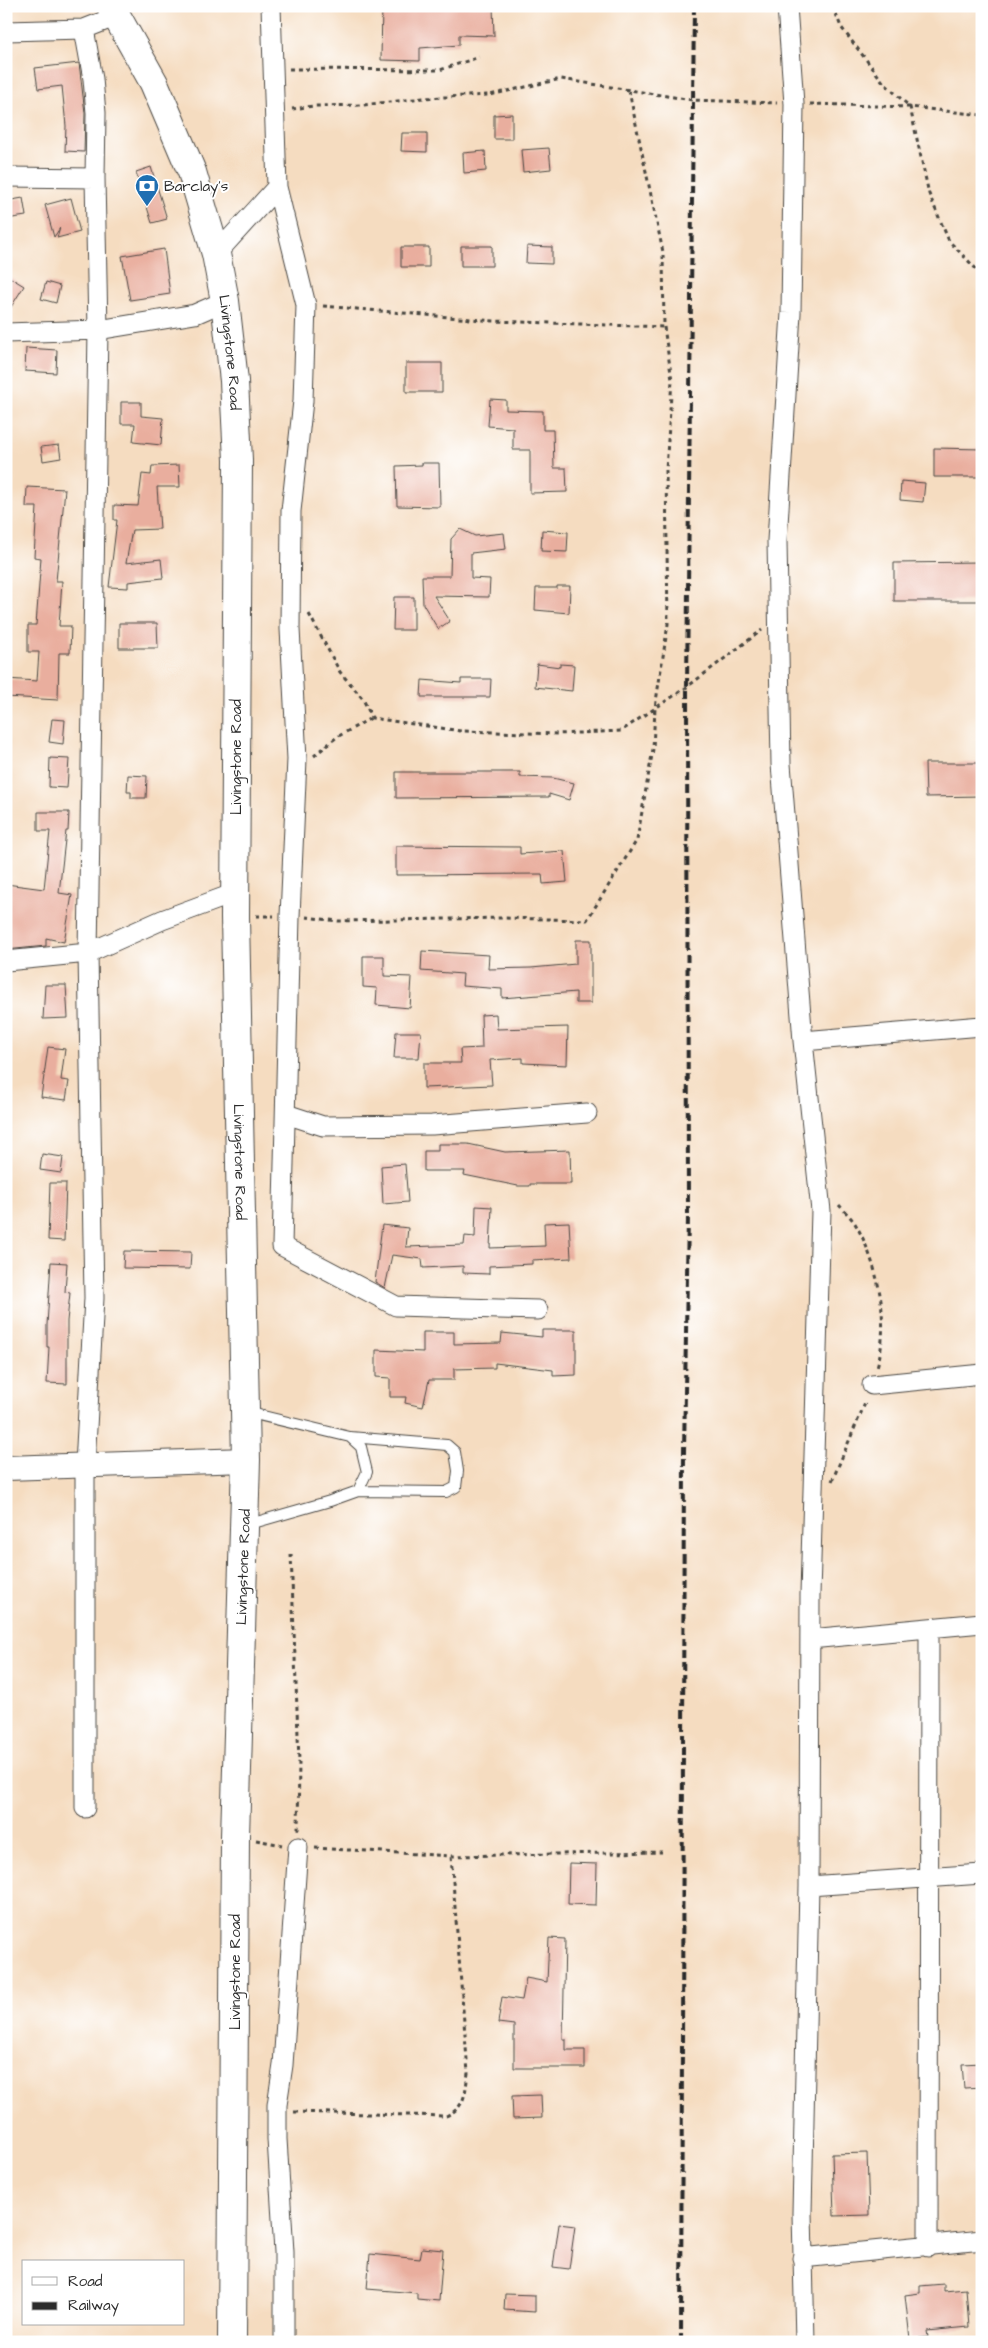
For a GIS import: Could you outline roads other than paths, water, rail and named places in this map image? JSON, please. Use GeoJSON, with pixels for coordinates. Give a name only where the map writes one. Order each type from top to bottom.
{"type":"FeatureCollection","features":[{"type":"Feature","properties":{"kind":"highway","name":"Livingstone Road"},"geometry":{"type":"LineString","coordinates":[[114,11],[154,83],[192,172],[216,254],[225,301],[234,382],[238,460],[235,905],[246,1460],[235,1837],[232,2342]]}},
{"type":"Feature","properties":{"kind":"street"},"geometry":{"type":"LineString","coordinates":[[271,6],[277,187],[306,305],[303,401],[291,511],[290,629],[297,759],[290,916],[282,1246],[396,1306],[538,1310]]}},
{"type":"Feature","properties":{"kind":"street"},"geometry":{"type":"LineString","coordinates":[[787,6],[794,104],[791,313],[777,541],[781,764],[803,1041],[821,1211],[810,1639],[809,1886],[802,2258],[805,2342]]}},
{"type":"Feature","properties":{"kind":"street"},"geometry":{"type":"LineString","coordinates":[[6,31],[84,29],[114,11]]}},
{"type":"Feature","properties":{"kind":"street"},"geometry":{"type":"LineString","coordinates":[[84,29],[93,79],[96,113],[95,178],[98,330],[88,953],[94,1298],[85,1465],[85,1808]]}},
{"type":"Feature","properties":{"kind":"street"},"geometry":{"type":"LineString","coordinates":[[6,177],[95,178]]}},
{"type":"Feature","properties":{"kind":"street"},"geometry":{"type":"LineString","coordinates":[[216,254],[277,187]]}},
{"type":"Feature","properties":{"kind":"street"},"geometry":{"type":"LineString","coordinates":[[6,333],[98,330],[195,314],[225,301]]}},
{"type":"Feature","properties":{"kind":"street"},"geometry":{"type":"LineString","coordinates":[[6,962],[88,953],[178,914],[235,905]]}},
{"type":"Feature","properties":{"kind":"street"},"geometry":{"type":"LineString","coordinates":[[803,1041],[982,1026]]}},
{"type":"Feature","properties":{"kind":"street"},"geometry":{"type":"LineString","coordinates":[[286,1114],[323,1126],[432,1125],[588,1113]]}},
{"type":"Feature","properties":{"kind":"street"},"geometry":{"type":"LineString","coordinates":[[872,1384],[982,1374]]}},
{"type":"Feature","properties":{"kind":"street"},"geometry":{"type":"LineString","coordinates":[[6,1468],[246,1460]]}},
{"type":"Feature","properties":{"kind":"street"},"geometry":{"type":"LineString","coordinates":[[810,1639],[982,1623]]}},
{"type":"Feature","properties":{"kind":"street"},"geometry":{"type":"LineString","coordinates":[[928,2247],[929,1628]]}},
{"type":"Feature","properties":{"kind":"street"},"geometry":{"type":"LineString","coordinates":[[284,2342],[284,2252],[278,2112],[298,1848]]}},
{"type":"Feature","properties":{"kind":"street"},"geometry":{"type":"LineString","coordinates":[[809,1886],[982,1874]]}},
{"type":"Feature","properties":{"kind":"street"},"geometry":{"type":"LineString","coordinates":[[802,2258],[928,2247],[982,2240]]}},
{"type":"Feature","properties":{"kind":"lane"},"geometry":{"type":"LineString","coordinates":[[244,1526],[358,1491],[446,1492],[456,1487],[458,1471],[455,1452],[447,1445],[350,1437],[245,1412]]}},
{"type":"Feature","properties":{"kind":"lane"},"geometry":{"type":"LineString","coordinates":[[350,1437],[361,1447],[367,1472],[358,1491]]}},
{"type":"Feature","properties":{"kind":"railway"},"geometry":{"type":"LineString","coordinates":[[681,2342],[684,1451],[688,1216],[687,687],[694,6]]}},
{"type":"Feature","properties":{"kind":"place","name":"Barclay's"},"geometry":{"type":"Point","coordinates":[147,207]}}]}
